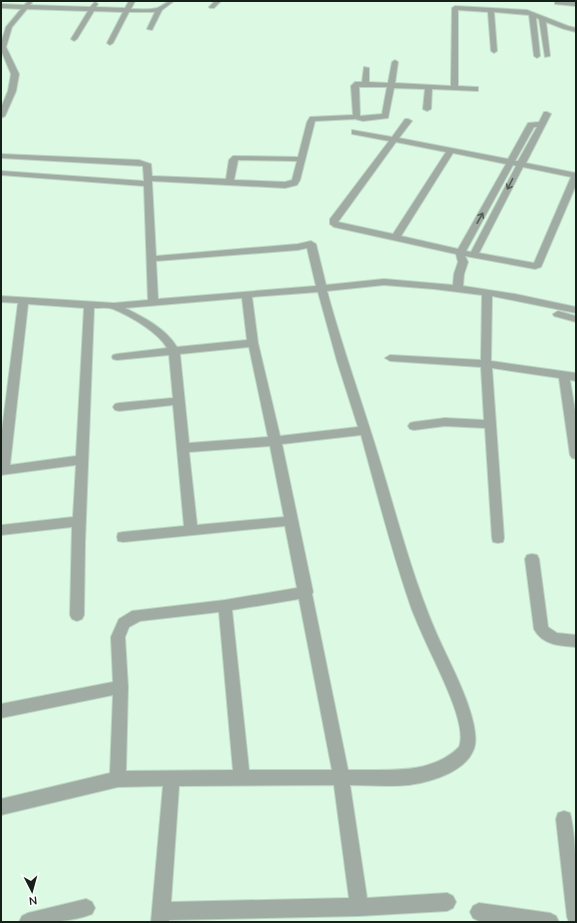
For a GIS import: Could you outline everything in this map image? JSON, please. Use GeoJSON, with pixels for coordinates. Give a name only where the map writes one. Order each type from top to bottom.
{"type":"FeatureCollection","features":[{"type":"Feature","properties":{"kind":"street"},"geometry":{"type":"LineString","coordinates":[[1,116],[3,106],[12,91],[14,74],[2,48],[9,27],[31,1]]}},
{"type":"Feature","properties":{"kind":"street"},"geometry":{"type":"LineString","coordinates":[[74,39],[97,1]]}},
{"type":"Feature","properties":{"kind":"street"},"geometry":{"type":"LineString","coordinates":[[110,43],[132,1]]}},
{"type":"Feature","properties":{"kind":"street"},"geometry":{"type":"LineString","coordinates":[[1,6],[159,10],[164,8],[171,1]]}},
{"type":"Feature","properties":{"kind":"street"},"geometry":{"type":"LineString","coordinates":[[212,7],[218,1]]}},
{"type":"Feature","properties":{"kind":"street"},"geometry":{"type":"LineString","coordinates":[[557,3],[576,4]]}},
{"type":"Feature","properties":{"kind":"street"},"geometry":{"type":"LineString","coordinates":[[455,88],[455,8],[528,12],[576,30]]}},
{"type":"Feature","properties":{"kind":"street"},"geometry":{"type":"LineString","coordinates":[[150,29],[159,10]]}},
{"type":"Feature","properties":{"kind":"street"},"geometry":{"type":"LineString","coordinates":[[491,10],[494,50]]}},
{"type":"Feature","properties":{"kind":"street"},"geometry":{"type":"LineString","coordinates":[[532,14],[537,56]]}},
{"type":"Feature","properties":{"kind":"street"},"geometry":{"type":"LineString","coordinates":[[542,18],[547,56]]}},
{"type":"Feature","properties":{"kind":"street"},"geometry":{"type":"LineString","coordinates":[[536,46],[546,46]]}},
{"type":"Feature","properties":{"kind":"street"},"geometry":{"type":"LineString","coordinates":[[1,156],[104,171],[148,181],[230,182],[285,185],[294,183],[310,122],[313,119],[355,117],[363,119],[385,116],[395,62]]}},
{"type":"Feature","properties":{"kind":"street"},"geometry":{"type":"LineString","coordinates":[[365,84],[366,68]]}},
{"type":"Feature","properties":{"kind":"street"},"geometry":{"type":"LineString","coordinates":[[355,117],[357,115],[356,86],[365,84],[475,89]]}},
{"type":"Feature","properties":{"kind":"street"},"geometry":{"type":"LineString","coordinates":[[427,109],[429,87]]}},
{"type":"Feature","properties":{"kind":"street"},"geometry":{"type":"LineString","coordinates":[[462,262],[470,259],[474,255],[547,114]]}},
{"type":"Feature","properties":{"kind":"street"},"geometry":{"type":"LineString","coordinates":[[355,132],[395,139],[576,175],[538,265],[530,266],[474,255],[334,224],[333,221],[395,139],[408,122]]}},
{"type":"Feature","properties":{"kind":"street"},"geometry":{"type":"LineString","coordinates":[[458,288],[462,262],[460,256],[461,252],[531,125],[541,124]]}},
{"type":"Feature","properties":{"kind":"street"},"geometry":{"type":"LineString","coordinates":[[395,238],[451,150]]}},
{"type":"Feature","properties":{"kind":"street"},"geometry":{"type":"LineString","coordinates":[[230,182],[233,160],[236,158],[301,159]]}},
{"type":"Feature","properties":{"kind":"street"},"geometry":{"type":"LineString","coordinates":[[1,173],[104,171],[146,164],[148,166],[153,303]]}},
{"type":"Feature","properties":{"kind":"street"},"geometry":{"type":"LineString","coordinates":[[1,807],[118,779],[341,776],[394,778],[421,775],[457,760],[465,752],[468,745],[467,729],[451,682],[422,618],[412,588],[321,289],[310,244],[298,247],[152,259]]}},
{"type":"Feature","properties":{"kind":"street"},"geometry":{"type":"LineString","coordinates":[[1,299],[114,306],[355,286],[368,282],[387,282],[458,288],[576,319]]}},
{"type":"Feature","properties":{"kind":"street"},"geometry":{"type":"LineString","coordinates":[[355,286],[370,289],[487,296],[576,310]]}},
{"type":"Feature","properties":{"kind":"street"},"geometry":{"type":"LineString","coordinates":[[247,295],[253,343],[306,592],[341,776],[359,907]]}},
{"type":"Feature","properties":{"kind":"street"},"geometry":{"type":"LineString","coordinates":[[487,296],[486,364],[498,538]]}},
{"type":"Feature","properties":{"kind":"street"},"geometry":{"type":"LineString","coordinates":[[23,300],[2,471],[81,460]]}},
{"type":"Feature","properties":{"kind":"street"},"geometry":{"type":"LineString","coordinates":[[77,616],[81,460],[89,305]]}},
{"type":"Feature","properties":{"kind":"street"},"geometry":{"type":"LineString","coordinates":[[114,306],[152,328],[170,344],[174,350],[191,531]]}},
{"type":"Feature","properties":{"kind":"street"},"geometry":{"type":"LineString","coordinates":[[117,357],[253,343]]}},
{"type":"Feature","properties":{"kind":"street"},"geometry":{"type":"LineString","coordinates":[[390,358],[486,364],[576,377]]}},
{"type":"Feature","properties":{"kind":"street"},"geometry":{"type":"LineString","coordinates":[[564,375],[576,455]]}},
{"type":"Feature","properties":{"kind":"street"},"geometry":{"type":"LineString","coordinates":[[119,407],[179,401]]}},
{"type":"Feature","properties":{"kind":"street"},"geometry":{"type":"LineString","coordinates":[[414,426],[444,422],[490,424]]}},
{"type":"Feature","properties":{"kind":"street"},"geometry":{"type":"LineString","coordinates":[[183,448],[275,441],[365,430]]}},
{"type":"Feature","properties":{"kind":"street"},"geometry":{"type":"LineString","coordinates":[[2,530],[79,521]]}},
{"type":"Feature","properties":{"kind":"street"},"geometry":{"type":"LineString","coordinates":[[123,537],[291,521]]}},
{"type":"Feature","properties":{"kind":"street"},"geometry":{"type":"LineString","coordinates":[[532,559],[541,629],[546,636],[576,641]]}},
{"type":"Feature","properties":{"kind":"street"},"geometry":{"type":"LineString","coordinates":[[118,779],[121,687],[118,636],[124,623],[137,615],[225,606],[306,592]]}},
{"type":"Feature","properties":{"kind":"street"},"geometry":{"type":"LineString","coordinates":[[225,606],[242,778]]}},
{"type":"Feature","properties":{"kind":"street"},"geometry":{"type":"LineString","coordinates":[[1,711],[121,687]]}},
{"type":"Feature","properties":{"kind":"street"},"geometry":{"type":"LineString","coordinates":[[172,779],[161,916],[447,902]]}},
{"type":"Feature","properties":{"kind":"street"},"geometry":{"type":"LineString","coordinates":[[564,819],[576,917]]}},
{"type":"Feature","properties":{"kind":"street"},"geometry":{"type":"LineString","coordinates":[[28,922],[86,908]]}},
{"type":"Feature","properties":{"kind":"street"},"geometry":{"type":"LineString","coordinates":[[479,912],[550,922]]}}]}
